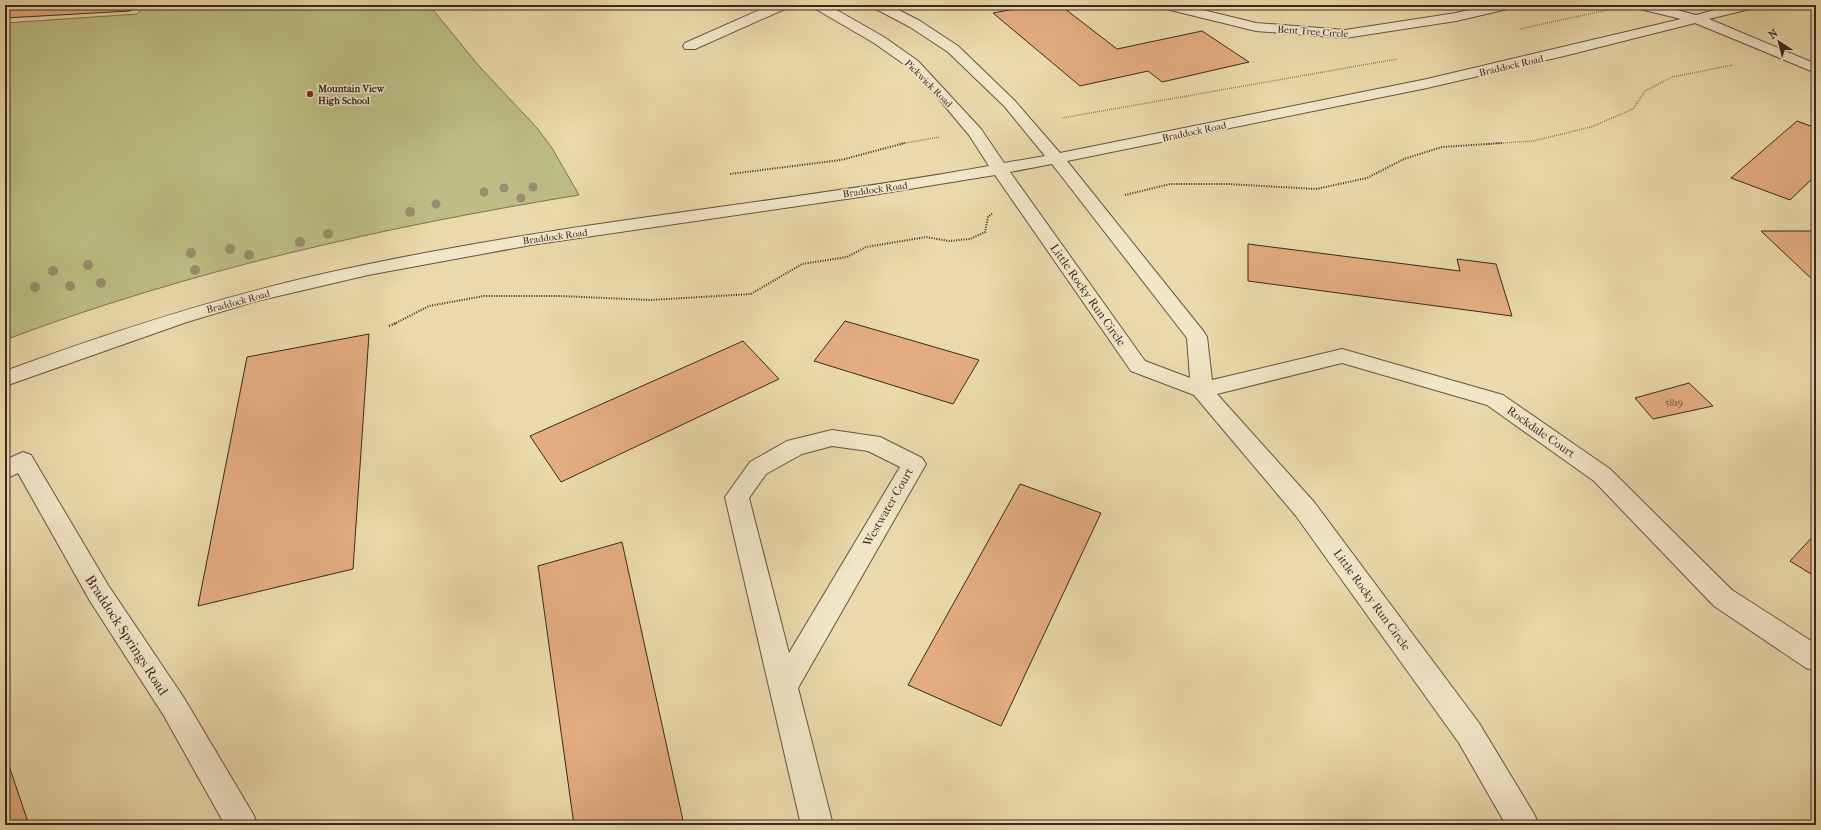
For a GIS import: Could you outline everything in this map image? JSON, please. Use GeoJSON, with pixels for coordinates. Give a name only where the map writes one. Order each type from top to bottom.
{"type":"FeatureCollection","features":[{"type":"Feature","properties":{"kind":"street"},"geometry":{"type":"LineString","coordinates":[[690,46],[782,5]]}},
{"type":"Feature","properties":{"kind":"street","name":"Pickwick Road"},"geometry":{"type":"LineString","coordinates":[[819,5],[879,40],[912,64],[943,95],[974,132],[999,169]]}},
{"type":"Feature","properties":{"kind":"street"},"geometry":{"type":"LineString","coordinates":[[879,5],[915,24],[953,49],[1010,104],[1057,159],[1197,337],[1202,390]]}},
{"type":"Feature","properties":{"kind":"street","name":"Bent Tree Circle"},"geometry":{"type":"LineString","coordinates":[[1167,5],[1256,27],[1345,34],[1456,17],[1507,5]]}},
{"type":"Feature","properties":{"kind":"street"},"geometry":{"type":"LineString","coordinates":[[1642,5],[1697,19],[1816,69]]}},
{"type":"Feature","properties":{"kind":"street"},"geometry":{"type":"LineString","coordinates":[[1685,5],[1697,19]]}},
{"type":"Feature","properties":{"kind":"street","name":"Braddock Road"},"geometry":{"type":"LineString","coordinates":[[5,379],[89,348],[185,316],[284,288],[342,275],[504,243],[1057,159],[1448,80],[1749,5]]}},
{"type":"Feature","properties":{"kind":"street","name":"Little Rocky Run Circle"},"geometry":{"type":"LineString","coordinates":[[999,169],[1138,366],[1202,390],[1305,509],[1469,733],[1523,825]]}},
{"type":"Feature","properties":{"kind":"street","name":"Rockdale Court"},"geometry":{"type":"LineString","coordinates":[[1202,390],[1342,356],[1495,400],[1602,475],[1723,598],[1816,659]]}},
{"type":"Feature","properties":{"kind":"street","name":"Westwater Court"},"geometry":{"type":"LineString","coordinates":[[783,688],[914,464],[872,443],[832,438],[795,447],[758,468],[737,497],[783,688],[817,825]]}},
{"type":"Feature","properties":{"kind":"street","name":"Braddock Springs Road"},"geometry":{"type":"LineString","coordinates":[[5,470],[23,462],[99,594],[174,707],[242,825]]}},
{"type":"Feature","properties":{"kind":"path"},"geometry":{"type":"LineString","coordinates":[[1515,30],[1602,11],[1642,5]]}},
{"type":"Feature","properties":{"kind":"path"},"geometry":{"type":"LineString","coordinates":[[1027,124],[1398,59]]}},
{"type":"Feature","properties":{"kind":"path"},"geometry":{"type":"LineString","coordinates":[[730,174],[840,160],[899,144],[974,132]]}},
{"type":"Feature","properties":{"kind":"green space","name":"Mountain View High School"},"geometry":{"type":"Polygon","coordinates":[[[146,5],[429,5],[479,66],[537,128],[552,148],[579,195],[433,221],[288,253],[145,292],[5,340],[5,23],[137,14],[146,5]]]}},
{"type":"Feature","properties":{"kind":"building"},"geometry":{"type":"Polygon","coordinates":[[[5,5],[137,5],[130,11],[5,18],[5,5]]]}},
{"type":"Feature","properties":{"kind":"building"},"geometry":{"type":"Polygon","coordinates":[[[1035,5],[1060,5],[1117,49],[1202,31],[1249,62],[1162,82],[1148,71],[1080,86],[993,13],[1035,5]]]}},
{"type":"Feature","properties":{"kind":"building"},"geometry":{"type":"Polygon","coordinates":[[[1797,121],[1816,128],[1816,175],[1790,200],[1731,178],[1797,121]]]}},
{"type":"Feature","properties":{"kind":"building"},"geometry":{"type":"Polygon","coordinates":[[[1761,231],[1814,231],[1816,233],[1816,283],[1761,231]]]}},
{"type":"Feature","properties":{"kind":"building"},"geometry":{"type":"Polygon","coordinates":[[[1248,244],[1460,271],[1457,259],[1496,264],[1512,316],[1248,281],[1248,244]]]}},
{"type":"Feature","properties":{"kind":"building"},"geometry":{"type":"Polygon","coordinates":[[[845,321],[979,360],[953,404],[814,361],[845,321]]]}},
{"type":"Feature","properties":{"kind":"building"},"geometry":{"type":"Polygon","coordinates":[[[369,334],[353,569],[198,606],[247,357],[369,334]]]}},
{"type":"Feature","properties":{"kind":"building"},"geometry":{"type":"Polygon","coordinates":[[[743,341],[779,379],[561,482],[530,436],[743,341]]]}},
{"type":"Feature","properties":{"kind":"building"},"geometry":{"type":"Polygon","coordinates":[[[1689,383],[1713,406],[1653,419],[1635,398],[1689,383]]]}},
{"type":"Feature","properties":{"kind":"building"},"geometry":{"type":"Polygon","coordinates":[[[1020,484],[1101,513],[1001,726],[908,685],[1020,484]]]}},
{"type":"Feature","properties":{"kind":"building"},"geometry":{"type":"Polygon","coordinates":[[[1816,533],[1816,577],[1790,561],[1816,533]]]}},
{"type":"Feature","properties":{"kind":"building"},"geometry":{"type":"Polygon","coordinates":[[[622,542],[684,825],[574,825],[538,566],[622,542]]]}},
{"type":"Feature","properties":{"kind":"building"},"geometry":{"type":"Polygon","coordinates":[[[5,754],[29,825],[5,825],[5,754]]]}},
{"type":"Feature","properties":{"kind":"place","name":"Mountain View High School"},"geometry":{"type":"Point","coordinates":[310,94]}}]}
